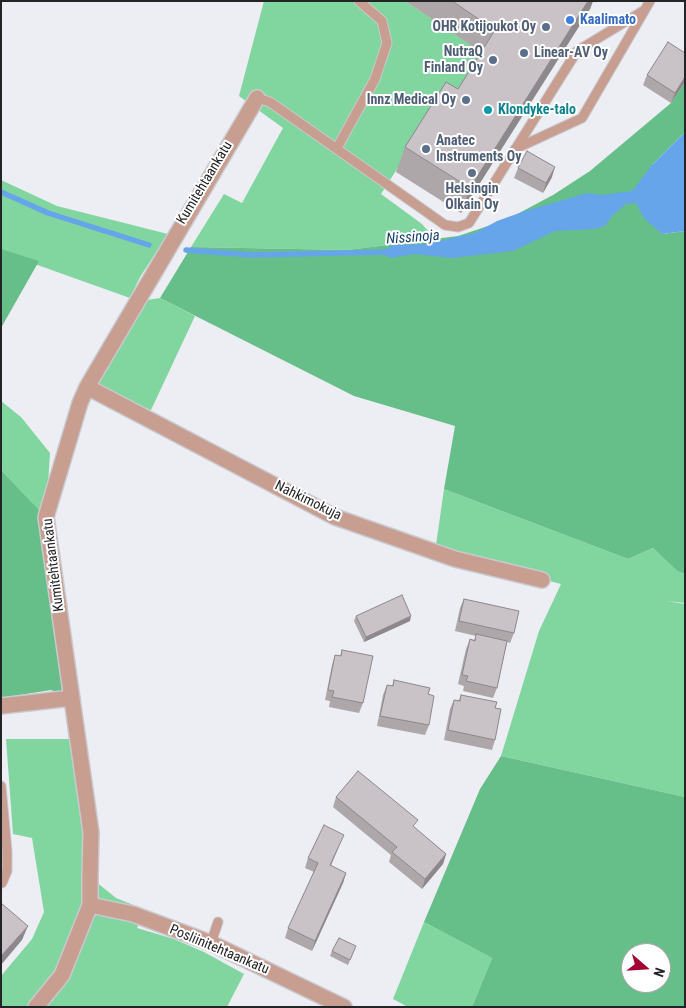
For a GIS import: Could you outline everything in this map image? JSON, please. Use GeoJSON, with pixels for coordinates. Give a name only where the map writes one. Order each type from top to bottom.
{"type":"FeatureCollection","features":[{"type":"Feature","properties":{"kind":"street","name":"Kumitehtaankatu"},"geometry":{"type":"LineString","coordinates":[[36,1007],[62,975],[90,905],[91,832],[46,517],[80,403],[87,387],[257,98]]}},
{"type":"Feature","properties":{"kind":"street","name":"Nahkimokuja"},"geometry":{"type":"LineString","coordinates":[[87,387],[335,517],[455,558],[542,580]]}},
{"type":"Feature","properties":{"kind":"street"},"geometry":{"type":"LineString","coordinates":[[1,706],[72,698]]}},
{"type":"Feature","properties":{"kind":"street","name":"Posliinitehtaankatu"},"geometry":{"type":"LineString","coordinates":[[90,905],[133,914],[211,944],[344,1007]]}},
{"type":"Feature","properties":{"kind":"lane"},"geometry":{"type":"LineString","coordinates":[[337,148],[376,79],[387,43],[382,21],[359,1]]}},
{"type":"Feature","properties":{"kind":"lane"},"geometry":{"type":"LineString","coordinates":[[515,150],[582,118],[650,1]]}},
{"type":"Feature","properties":{"kind":"lane"},"geometry":{"type":"LineString","coordinates":[[257,98],[270,102],[445,225],[458,227],[469,223],[577,51],[643,11]]}},
{"type":"Feature","properties":{"kind":"lane"},"geometry":{"type":"LineString","coordinates":[[1,786],[7,851],[7,870],[2,883]]}},
{"type":"Feature","properties":{"kind":"lane"},"geometry":{"type":"LineString","coordinates":[[211,944],[218,922]]}},
{"type":"Feature","properties":{"kind":"green space"},"geometry":{"type":"Polygon","coordinates":[[[264,1],[405,1],[486,55],[449,114],[437,107],[381,194],[422,224],[435,239],[348,250],[191,247],[224,194],[242,203],[283,128],[239,96],[264,1]]]}},
{"type":"Feature","properties":{"kind":"green space"},"geometry":{"type":"Polygon","coordinates":[[[685,82],[685,132],[652,165],[662,234],[685,231],[685,574],[677,571],[653,548],[628,559],[444,489],[455,426],[354,396],[160,298],[191,247],[348,250],[458,236],[506,220],[553,195],[590,171],[671,103],[685,82]]]}},
{"type":"Feature","properties":{"kind":"green space"},"geometry":{"type":"Polygon","coordinates":[[[1,180],[57,206],[168,234],[140,277],[130,298],[1,252],[1,180]]]}},
{"type":"Feature","properties":{"kind":"green space"},"geometry":{"type":"Polygon","coordinates":[[[1,249],[39,261],[1,328],[1,249]]]}},
{"type":"Feature","properties":{"kind":"green space"},"geometry":{"type":"Polygon","coordinates":[[[160,298],[195,316],[151,410],[94,387],[147,300],[160,298]]]}},
{"type":"Feature","properties":{"kind":"green space"},"geometry":{"type":"Polygon","coordinates":[[[1,401],[21,417],[50,453],[46,517],[1,470],[1,401]]]}},
{"type":"Feature","properties":{"kind":"green space"},"geometry":{"type":"Polygon","coordinates":[[[1,470],[46,517],[72,698],[51,690],[1,698],[1,470]]]}},
{"type":"Feature","properties":{"kind":"green space"},"geometry":{"type":"Polygon","coordinates":[[[444,489],[628,559],[653,548],[677,571],[685,574],[685,603],[666,601],[685,604],[685,797],[501,756],[539,631],[561,584],[435,552],[444,489]]]}},
{"type":"Feature","properties":{"kind":"green space"},"geometry":{"type":"Polygon","coordinates":[[[6,739],[77,739],[90,877],[116,898],[146,910],[137,928],[174,939],[204,952],[244,974],[227,1007],[1,1007],[1,976],[32,939],[44,912],[32,838],[13,834],[6,739]]]}},
{"type":"Feature","properties":{"kind":"green space"},"geometry":{"type":"Polygon","coordinates":[[[501,756],[685,797],[685,1007],[472,1007],[492,958],[424,922],[480,789],[501,756]]]}},
{"type":"Feature","properties":{"kind":"green space"},"geometry":{"type":"Polygon","coordinates":[[[424,922],[492,958],[472,1007],[408,1007],[393,999],[424,922]]]}},
{"type":"Feature","properties":{"kind":"water"},"geometry":{"type":"Polygon","coordinates":[[[685,132],[685,231],[662,234],[644,218],[636,203],[626,204],[612,216],[605,226],[595,229],[555,231],[513,251],[452,258],[414,254],[390,258],[379,252],[393,245],[425,244],[475,233],[497,221],[525,211],[587,193],[602,195],[632,191],[652,165],[685,132]]]}},
{"type":"Feature","properties":{"kind":"building","name":"Klondyke-talo"},"geometry":{"type":"Polygon","coordinates":[[[452,1],[588,1],[470,188],[405,147],[446,82],[458,89],[495,30],[452,1]]]}},
{"type":"Feature","properties":{"kind":"building"},"geometry":{"type":"Polygon","coordinates":[[[668,42],[685,53],[685,77],[675,93],[647,75],[668,42]]]}},
{"type":"Feature","properties":{"kind":"building"},"geometry":{"type":"Polygon","coordinates":[[[527,151],[555,167],[546,183],[518,168],[527,151]]]}},
{"type":"Feature","properties":{"kind":"building"},"geometry":{"type":"Polygon","coordinates":[[[402,595],[411,616],[366,637],[356,616],[402,595]]]}},
{"type":"Feature","properties":{"kind":"building"},"geometry":{"type":"Polygon","coordinates":[[[464,599],[519,611],[514,633],[459,621],[464,599]]]}},
{"type":"Feature","properties":{"kind":"building"},"geometry":{"type":"Polygon","coordinates":[[[476,634],[507,641],[497,688],[466,681],[468,676],[462,675],[470,639],[475,641],[476,634]]]}},
{"type":"Feature","properties":{"kind":"building"},"geometry":{"type":"Polygon","coordinates":[[[342,650],[373,656],[363,703],[332,697],[334,691],[328,690],[335,655],[341,656],[342,650]]]}},
{"type":"Feature","properties":{"kind":"building"},"geometry":{"type":"Polygon","coordinates":[[[394,680],[430,688],[428,694],[434,696],[429,725],[380,716],[387,685],[393,686],[394,680]]]}},
{"type":"Feature","properties":{"kind":"building"},"geometry":{"type":"Polygon","coordinates":[[[461,695],[497,702],[495,708],[501,709],[495,740],[448,730],[454,700],[460,701],[461,695]]]}},
{"type":"Feature","properties":{"kind":"building"},"geometry":{"type":"Polygon","coordinates":[[[358,771],[418,820],[413,826],[446,854],[425,879],[392,852],[397,847],[336,797],[358,771]]]}},
{"type":"Feature","properties":{"kind":"building"},"geometry":{"type":"Polygon","coordinates":[[[324,825],[344,835],[330,865],[346,873],[315,941],[288,928],[318,863],[308,858],[324,825]]]}},
{"type":"Feature","properties":{"kind":"building"},"geometry":{"type":"Polygon","coordinates":[[[1,903],[28,926],[1,956],[1,903]]]}},
{"type":"Feature","properties":{"kind":"building"},"geometry":{"type":"Polygon","coordinates":[[[339,938],[356,946],[350,960],[332,951],[339,938]]]}},
{"type":"Feature","properties":{"kind":"waterway","name":"Nissinoja"},"geometry":{"type":"LineString","coordinates":[[1,192],[48,213],[149,245]]}},
{"type":"Feature","properties":{"kind":"waterway","name":"Nissinoja"},"geometry":{"type":"LineString","coordinates":[[186,250],[251,255],[387,252]]}},
{"type":"Feature","properties":{"kind":"place","name":"Kaalimato"},"geometry":{"type":"Point","coordinates":[570,20]}},
{"type":"Feature","properties":{"kind":"place","name":"OHR Kotijoukot Oy"},"geometry":{"type":"Point","coordinates":[546,27]}},
{"type":"Feature","properties":{"kind":"place","name":"Linear-AV Oy"},"geometry":{"type":"Point","coordinates":[524,53]}},
{"type":"Feature","properties":{"kind":"place","name":"NutraQ Finland Oy"},"geometry":{"type":"Point","coordinates":[493,60]}},
{"type":"Feature","properties":{"kind":"place","name":"Innz Medical Oy"},"geometry":{"type":"Point","coordinates":[466,100]}},
{"type":"Feature","properties":{"kind":"place","name":"Klondyke-talo"},"geometry":{"type":"Point","coordinates":[488,110]}},
{"type":"Feature","properties":{"kind":"place","name":"Anatec Instruments Oy"},"geometry":{"type":"Point","coordinates":[426,149]}},
{"type":"Feature","properties":{"kind":"place","name":"Helsingin Olkain Oy"},"geometry":{"type":"Point","coordinates":[472,173]}}]}
